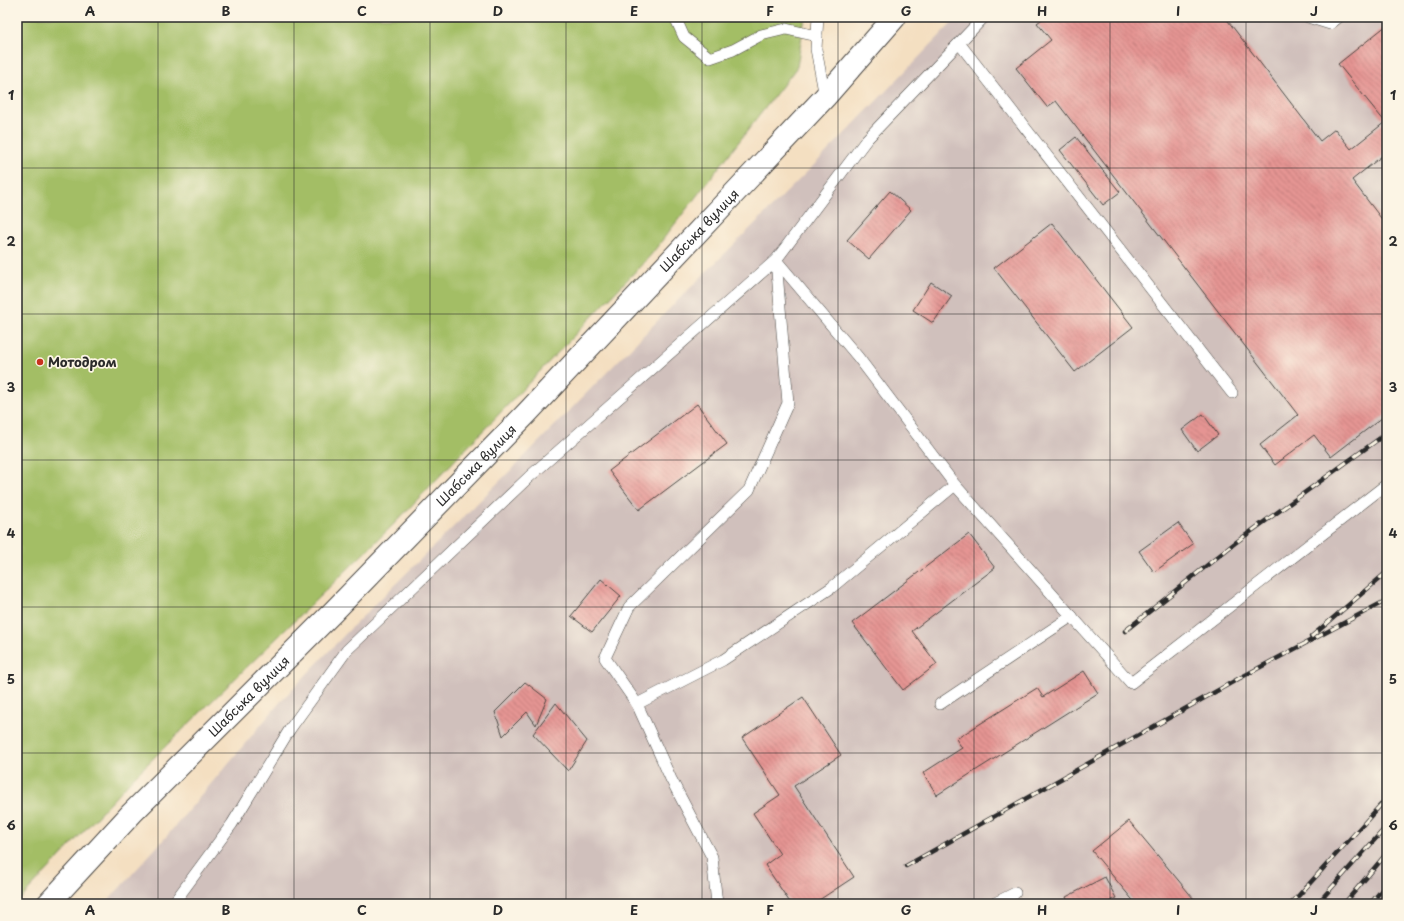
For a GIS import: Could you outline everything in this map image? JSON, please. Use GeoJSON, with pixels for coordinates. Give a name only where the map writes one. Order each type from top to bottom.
{"type":"FeatureCollection","features":[{"type":"Feature","properties":{"kind":"street","name":"Шабська вулиця"},"geometry":{"type":"LineString","coordinates":[[48,904],[132,813],[332,613],[526,414],[825,96],[895,17]]}},
{"type":"Feature","properties":{"kind":"lane"},"geometry":{"type":"LineString","coordinates":[[675,17],[684,37],[710,58],[733,50],[761,35],[786,29],[817,36]]}},
{"type":"Feature","properties":{"kind":"lane"},"geometry":{"type":"LineString","coordinates":[[818,17],[816,49],[825,96]]}},
{"type":"Feature","properties":{"kind":"lane"},"geometry":{"type":"LineString","coordinates":[[174,904],[232,824],[290,729],[347,650],[529,477],[776,260],[867,140],[984,17]]}},
{"type":"Feature","properties":{"kind":"lane"},"geometry":{"type":"LineString","coordinates":[[1308,17],[1330,24],[1339,17]]}},
{"type":"Feature","properties":{"kind":"lane"},"geometry":{"type":"LineString","coordinates":[[959,43],[1232,393]]}},
{"type":"Feature","properties":{"kind":"lane"},"geometry":{"type":"LineString","coordinates":[[776,260],[858,357],[955,485],[1131,683],[1387,484]]}},
{"type":"Feature","properties":{"kind":"lane"},"geometry":{"type":"LineString","coordinates":[[717,904],[712,857],[671,779],[638,704],[605,658],[629,607],[749,490],[788,403],[776,260]]}},
{"type":"Feature","properties":{"kind":"lane"},"geometry":{"type":"LineString","coordinates":[[638,704],[723,660],[831,588],[955,485]]}},
{"type":"Feature","properties":{"kind":"lane"},"geometry":{"type":"LineString","coordinates":[[940,704],[1072,616]]}},
{"type":"Feature","properties":{"kind":"lane"},"geometry":{"type":"LineString","coordinates":[[993,904],[1015,893]]}},
{"type":"Feature","properties":{"kind":"shaded area"},"geometry":{"type":"Polygon","coordinates":[[[958,17],[1387,17],[1387,904],[105,904],[165,838],[282,700],[353,626],[519,462],[672,306],[816,163],[958,17]]]}},
{"type":"Feature","properties":{"kind":"green space"},"geometry":{"type":"Polygon","coordinates":[[[17,17],[805,17],[797,67],[650,256],[394,524],[134,777],[17,903],[17,17]]]}},
{"type":"Feature","properties":{"kind":"building"},"geometry":{"type":"Polygon","coordinates":[[[1045,17],[1225,17],[1320,141],[1335,129],[1351,149],[1385,122],[1338,64],[1387,25],[1387,152],[1352,180],[1387,226],[1387,414],[1331,457],[1314,435],[1275,465],[1260,445],[1298,415],[1056,101],[1047,107],[1016,68],[1051,40],[1037,23],[1045,17]]]}},
{"type":"Feature","properties":{"kind":"building"},"geometry":{"type":"Polygon","coordinates":[[[1076,137],[1120,192],[1103,205],[1060,150],[1076,137]]]}},
{"type":"Feature","properties":{"kind":"building"},"geometry":{"type":"Polygon","coordinates":[[[890,191],[911,210],[869,259],[847,240],[890,191]]]}},
{"type":"Feature","properties":{"kind":"building"},"geometry":{"type":"Polygon","coordinates":[[[1052,223],[1133,327],[1075,372],[994,268],[1052,223]]]}},
{"type":"Feature","properties":{"kind":"building"},"geometry":{"type":"Polygon","coordinates":[[[931,282],[952,296],[933,323],[913,310],[931,282]]]}},
{"type":"Feature","properties":{"kind":"building"},"geometry":{"type":"Polygon","coordinates":[[[697,404],[727,444],[639,510],[609,471],[697,404]]]}},
{"type":"Feature","properties":{"kind":"building"},"geometry":{"type":"Polygon","coordinates":[[[1203,414],[1218,435],[1197,451],[1182,430],[1203,414]]]}},
{"type":"Feature","properties":{"kind":"building"},"geometry":{"type":"Polygon","coordinates":[[[1178,523],[1193,544],[1154,572],[1139,551],[1178,523]]]}},
{"type":"Feature","properties":{"kind":"building"},"geometry":{"type":"Polygon","coordinates":[[[969,534],[995,568],[912,631],[937,664],[903,690],[852,623],[969,534]]]}},
{"type":"Feature","properties":{"kind":"building"},"geometry":{"type":"Polygon","coordinates":[[[601,579],[621,596],[592,632],[571,616],[601,579]]]}},
{"type":"Feature","properties":{"kind":"building"},"geometry":{"type":"Polygon","coordinates":[[[1084,671],[1098,693],[937,795],[923,773],[962,748],[956,739],[1037,688],[1043,697],[1084,671]]]}},
{"type":"Feature","properties":{"kind":"building"},"geometry":{"type":"Polygon","coordinates":[[[525,682],[547,699],[536,725],[527,712],[503,736],[495,712],[525,682]]]}},
{"type":"Feature","properties":{"kind":"building"},"geometry":{"type":"Polygon","coordinates":[[[803,697],[841,755],[794,786],[854,877],[813,904],[791,904],[765,865],[780,854],[753,813],[780,795],[742,738],[803,697]]]}},
{"type":"Feature","properties":{"kind":"building"},"geometry":{"type":"Polygon","coordinates":[[[556,703],[587,741],[568,771],[533,734],[556,703]]]}},
{"type":"Feature","properties":{"kind":"building"},"geometry":{"type":"Polygon","coordinates":[[[1129,821],[1198,904],[1136,904],[1092,851],[1129,821]]]}},
{"type":"Feature","properties":{"kind":"building"},"geometry":{"type":"Polygon","coordinates":[[[1105,877],[1116,898],[1111,900],[1113,904],[1069,904],[1066,897],[1105,877]]]}},
{"type":"Feature","properties":{"kind":"railway"},"geometry":{"type":"LineString","coordinates":[[1125,631],[1235,543],[1387,433]]}},
{"type":"Feature","properties":{"kind":"railway"},"geometry":{"type":"LineString","coordinates":[[1311,637],[1387,572]]}},
{"type":"Feature","properties":{"kind":"railway"},"geometry":{"type":"LineString","coordinates":[[906,866],[1238,679],[1387,600]]}},
{"type":"Feature","properties":{"kind":"railway"},"geometry":{"type":"LineString","coordinates":[[1291,904],[1387,798]]}},
{"type":"Feature","properties":{"kind":"railway"},"geometry":{"type":"LineString","coordinates":[[1317,904],[1387,826]]}},
{"type":"Feature","properties":{"kind":"railway"},"geometry":{"type":"LineString","coordinates":[[1344,904],[1387,853]]}},
{"type":"Feature","properties":{"kind":"railway"},"geometry":{"type":"LineString","coordinates":[[1370,904],[1387,884]]}},
{"type":"Feature","properties":{"kind":"place","name":"Мотодром"},"geometry":{"type":"Point","coordinates":[40,362]}}]}
